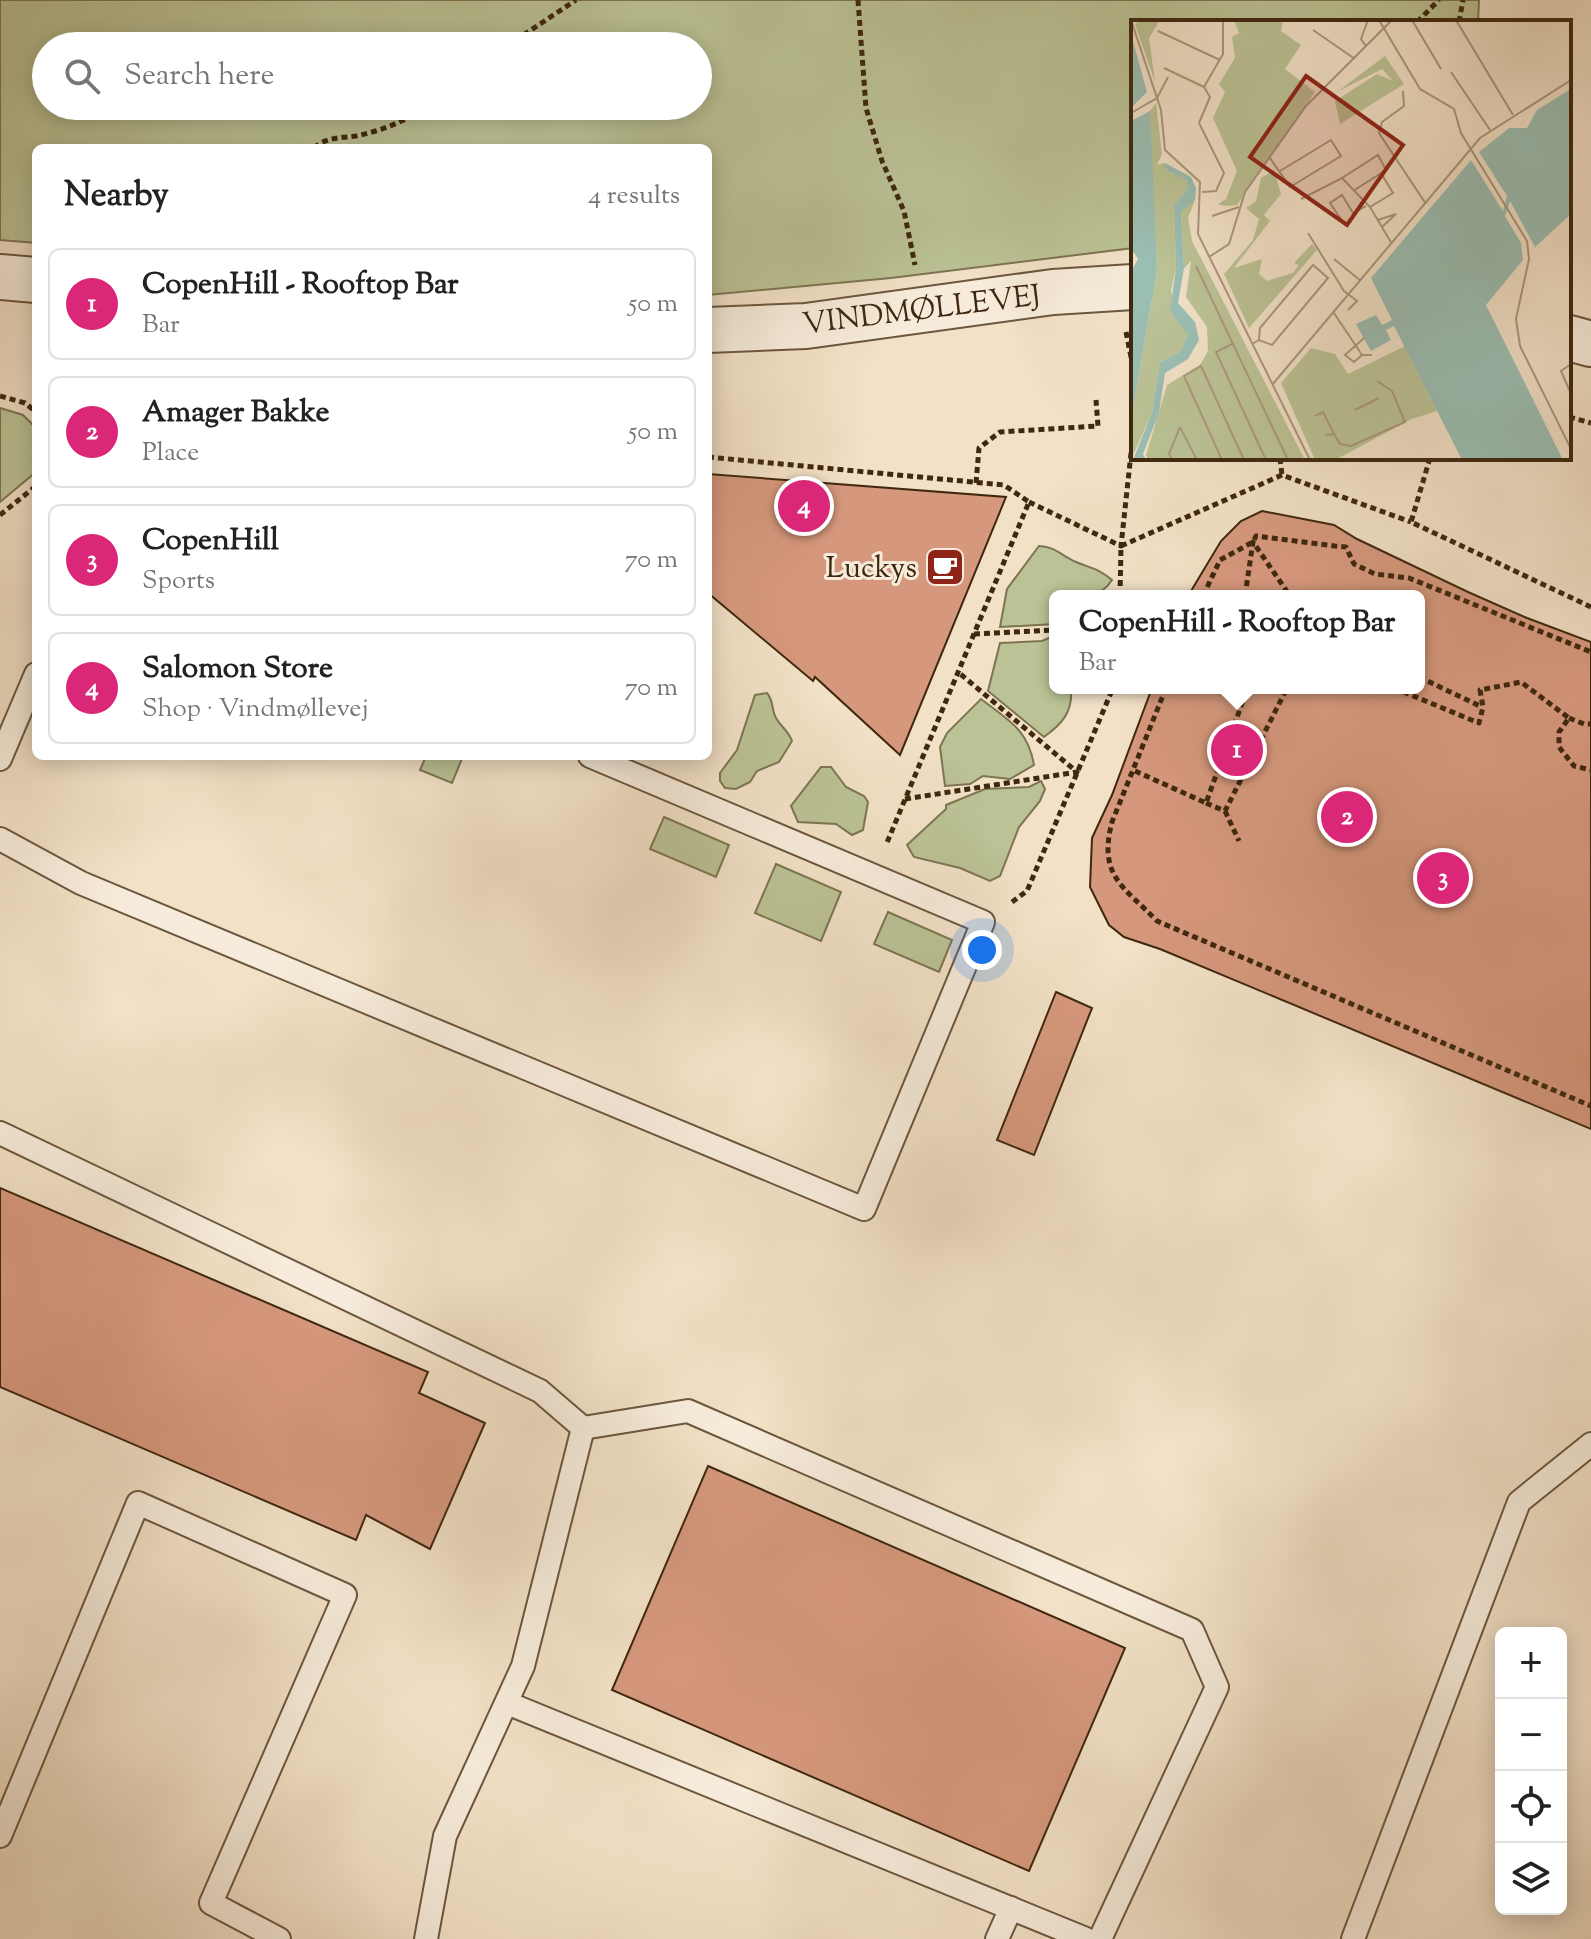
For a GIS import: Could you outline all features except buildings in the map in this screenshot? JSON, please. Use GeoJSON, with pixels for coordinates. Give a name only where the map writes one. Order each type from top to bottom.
{"type":"FeatureCollection","features":[{"type":"Feature","properties":{"kind":"street"},"geometry":{"type":"LineString","coordinates":[[0,277],[32,280]]}},
{"type":"Feature","properties":{"kind":"street","name":"VINDMØLLEVEJ"},"geometry":{"type":"LineString","coordinates":[[712,330],[806,326],[1053,292],[1131,287]]}},
{"type":"Feature","properties":{"kind":"street"},"geometry":{"type":"LineString","coordinates":[[1571,339],[1591,344]]}},
{"type":"Feature","properties":{"kind":"lane"},"geometry":{"type":"LineString","coordinates":[[0,759],[32,683]]}},
{"type":"Feature","properties":{"kind":"lane"},"geometry":{"type":"LineString","coordinates":[[0,839],[81,883],[864,1209],[983,922],[599,760]]}},
{"type":"Feature","properties":{"kind":"lane"},"geometry":{"type":"LineString","coordinates":[[0,1133],[540,1391],[583,1428],[688,1411],[1192,1630],[1217,1687],[1100,1939]]}},
{"type":"Feature","properties":{"kind":"lane"},"geometry":{"type":"LineString","coordinates":[[426,1939],[445,1836],[523,1666],[583,1428]]}},
{"type":"Feature","properties":{"kind":"lane"},"geometry":{"type":"LineString","coordinates":[[1353,1939],[1519,1502],[1591,1444]]}},
{"type":"Feature","properties":{"kind":"lane"},"geometry":{"type":"LineString","coordinates":[[0,1836],[138,1503],[345,1595],[211,1903],[279,1939]]}},
{"type":"Feature","properties":{"kind":"lane"},"geometry":{"type":"LineString","coordinates":[[507,1703],[1086,1939]]}},
{"type":"Feature","properties":{"kind":"lane"},"geometry":{"type":"LineString","coordinates":[[997,1939],[1011,1908]]}},
{"type":"Feature","properties":{"kind":"path"},"geometry":{"type":"LineString","coordinates":[[528,32],[576,0]]}},
{"type":"Feature","properties":{"kind":"path"},"geometry":{"type":"LineString","coordinates":[[858,0],[866,108],[882,161],[904,211],[924,310]]}},
{"type":"Feature","properties":{"kind":"path"},"geometry":{"type":"LineString","coordinates":[[1419,20],[1439,0]]}},
{"type":"Feature","properties":{"kind":"path"},"geometry":{"type":"LineString","coordinates":[[1459,20],[1463,0]]}},
{"type":"Feature","properties":{"kind":"path"},"geometry":{"type":"LineString","coordinates":[[322,144],[403,120]]}},
{"type":"Feature","properties":{"kind":"path"},"geometry":{"type":"LineString","coordinates":[[0,396],[25,403],[32,409]]}},
{"type":"Feature","properties":{"kind":"path"},"geometry":{"type":"LineString","coordinates":[[976,483],[979,448],[1000,432],[1098,426],[1096,400]]}},
{"type":"Feature","properties":{"kind":"path"},"geometry":{"type":"LineString","coordinates":[[1571,418],[1591,423]]}},
{"type":"Feature","properties":{"kind":"path"},"geometry":{"type":"LineString","coordinates":[[1120,590],[1121,546],[1131,454]]}},
{"type":"Feature","properties":{"kind":"path"},"geometry":{"type":"LineString","coordinates":[[712,457],[1004,485],[1029,502],[1121,546],[1282,475],[1411,522],[1591,607]]}},
{"type":"Feature","properties":{"kind":"path"},"geometry":{"type":"LineString","coordinates":[[1280,460],[1282,475]]}},
{"type":"Feature","properties":{"kind":"path"},"geometry":{"type":"LineString","coordinates":[[1411,522],[1429,460]]}},
{"type":"Feature","properties":{"kind":"path"},"geometry":{"type":"LineString","coordinates":[[0,515],[32,489]]}},
{"type":"Feature","properties":{"kind":"path"},"geometry":{"type":"LineString","coordinates":[[873,876],[1029,502]]}},
{"type":"Feature","properties":{"kind":"path"},"geometry":{"type":"LineString","coordinates":[[1246,590],[1256,536],[1346,547],[1354,564],[1375,574],[1409,578],[1591,652]]}},
{"type":"Feature","properties":{"kind":"path"},"geometry":{"type":"LineString","coordinates":[[1206,590],[1220,560],[1253,542]]}},
{"type":"Feature","properties":{"kind":"path"},"geometry":{"type":"LineString","coordinates":[[1253,542],[1286,590]]}},
{"type":"Feature","properties":{"kind":"path"},"geometry":{"type":"LineString","coordinates":[[974,634],[1049,630]]}},
{"type":"Feature","properties":{"kind":"path"},"geometry":{"type":"LineString","coordinates":[[958,672],[1077,772]]}},
{"type":"Feature","properties":{"kind":"path"},"geometry":{"type":"LineString","coordinates":[[1425,680],[1483,707]]}},
{"type":"Feature","properties":{"kind":"path"},"geometry":{"type":"LineString","coordinates":[[1409,694],[1479,723],[1483,707],[1480,690],[1521,682],[1569,718],[1591,724]]}},
{"type":"Feature","properties":{"kind":"path"},"geometry":{"type":"LineString","coordinates":[[983,922],[1027,891],[1110,694]]}},
{"type":"Feature","properties":{"kind":"path"},"geometry":{"type":"LineString","coordinates":[[1164,694],[1106,844],[1112,875],[1157,921],[1591,1106]]}},
{"type":"Feature","properties":{"kind":"path"},"geometry":{"type":"LineString","coordinates":[[1206,803],[1243,694]]}},
{"type":"Feature","properties":{"kind":"path"},"geometry":{"type":"LineString","coordinates":[[1225,811],[1284,694]]}},
{"type":"Feature","properties":{"kind":"path"},"geometry":{"type":"LineString","coordinates":[[1569,718],[1559,732],[1559,747],[1574,766],[1591,770]]}},
{"type":"Feature","properties":{"kind":"path"},"geometry":{"type":"LineString","coordinates":[[1135,771],[1225,811],[1239,841]]}},
{"type":"Feature","properties":{"kind":"path"},"geometry":{"type":"LineString","coordinates":[[905,799],[1077,772]]}},
{"type":"Feature","properties":{"kind":"green space"},"geometry":{"type":"Polygon","coordinates":[[[0,0],[1479,0],[1478,20],[1131,20],[1131,248],[891,278],[712,295],[712,144],[32,144],[32,243],[0,240],[0,0]]]}},
{"type":"Feature","properties":{"kind":"green space"},"geometry":{"type":"Polygon","coordinates":[[[0,408],[23,415],[32,424],[32,475],[0,502],[0,408]]]}},
{"type":"Feature","properties":{"kind":"green space"},"geometry":{"type":"Polygon","coordinates":[[[1039,546],[1054,549],[1112,580],[1102,590],[1049,590],[1049,624],[1000,627],[1007,589],[1039,546]]]}},
{"type":"Feature","properties":{"kind":"green space"},"geometry":{"type":"Polygon","coordinates":[[[1049,638],[1049,694],[1071,694],[1065,717],[1044,737],[988,691],[1000,643],[1049,638]]]}},
{"type":"Feature","properties":{"kind":"green space"},"geometry":{"type":"Polygon","coordinates":[[[767,693],[776,718],[792,741],[779,762],[757,771],[750,782],[736,789],[725,788],[720,781],[720,773],[737,750],[755,695],[767,693]]]}},
{"type":"Feature","properties":{"kind":"green space"},"geometry":{"type":"Polygon","coordinates":[[[981,699],[1022,734],[1034,765],[1010,779],[983,776],[970,784],[945,786],[940,747],[947,733],[981,699]]]}},
{"type":"Feature","properties":{"kind":"green space"},"geometry":{"type":"Polygon","coordinates":[[[424,760],[461,760],[452,783],[420,770],[424,760]]]}},
{"type":"Feature","properties":{"kind":"green space"},"geometry":{"type":"Polygon","coordinates":[[[821,767],[831,767],[846,787],[864,796],[868,802],[863,830],[852,835],[836,824],[798,822],[791,806],[821,767]]]}},
{"type":"Feature","properties":{"kind":"green space"},"geometry":{"type":"Polygon","coordinates":[[[1041,781],[1045,789],[1040,801],[1019,827],[1000,876],[990,881],[960,868],[914,857],[907,845],[946,809],[946,805],[985,789],[1029,787],[1041,781]]]}},
{"type":"Feature","properties":{"kind":"green space"},"geometry":{"type":"Polygon","coordinates":[[[664,817],[729,845],[716,877],[650,849],[664,817]]]}},
{"type":"Feature","properties":{"kind":"green space"},"geometry":{"type":"Polygon","coordinates":[[[776,864],[841,892],[821,941],[755,913],[776,864]]]}},
{"type":"Feature","properties":{"kind":"green space"},"geometry":{"type":"Polygon","coordinates":[[[888,912],[952,940],[939,972],[874,944],[888,912]]]}},
{"type":"Feature","properties":{"kind":"place","name":"Salomon Store"},"geometry":{"type":"Point","coordinates":[804,506]}},
{"type":"Feature","properties":{"kind":"place","name":"Luckys"},"geometry":{"type":"Point","coordinates":[945,567]}},
{"type":"Feature","properties":{"kind":"place","name":"CopenHill - Rooftop Bar"},"geometry":{"type":"Point","coordinates":[1237,750]}},
{"type":"Feature","properties":{"kind":"place","name":"Amager Bakke"},"geometry":{"type":"Point","coordinates":[1347,817]}},
{"type":"Feature","properties":{"kind":"place","name":"CopenHill"},"geometry":{"type":"Point","coordinates":[1443,878]}}]}
